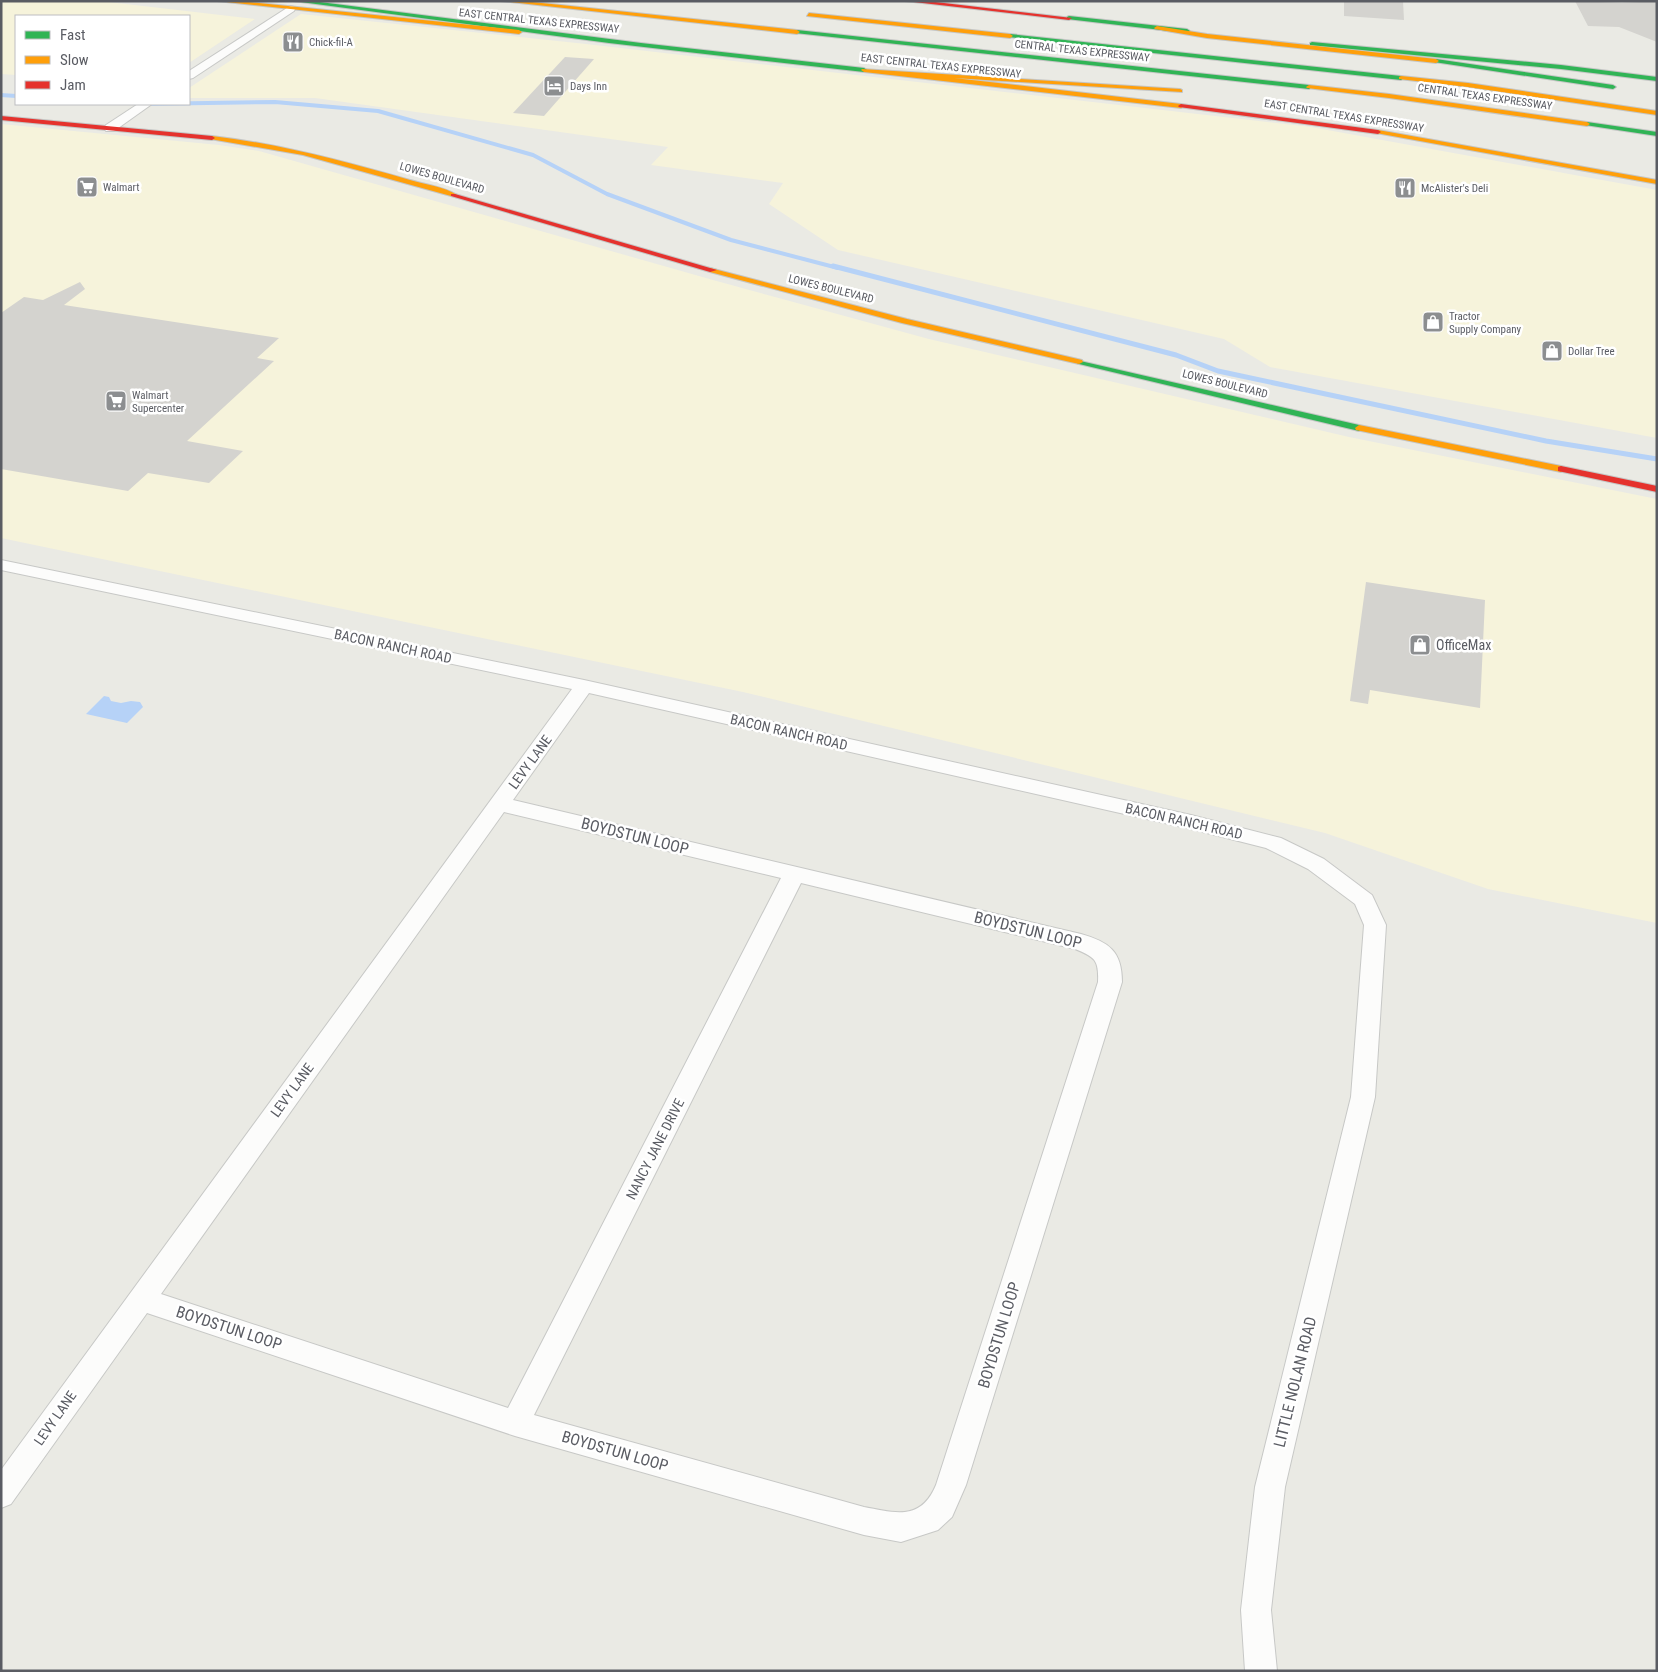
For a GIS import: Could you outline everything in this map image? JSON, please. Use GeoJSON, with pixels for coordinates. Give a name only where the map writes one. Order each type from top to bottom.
{"type":"FeatureCollection","features":[{"type":"Feature","properties":{"kind":"main road"},"geometry":{"type":"LineString","coordinates":[[220,1],[293,5]]}},
{"type":"Feature","properties":{"kind":"main road","name":"CENTRAL TEXAS EXPRESSWAY"},"geometry":{"type":"LineString","coordinates":[[504,1],[1389,96],[1657,134]]}},
{"type":"Feature","properties":{"kind":"main road"},"geometry":{"type":"LineString","coordinates":[[908,1],[1157,28],[1561,67],[1657,79]]}},
{"type":"Feature","properties":{"kind":"main road","name":"EAST CENTRAL TEXAS EXPRESSWAY"},"geometry":{"type":"LineString","coordinates":[[293,5],[1260,115],[1377,132],[1657,182]]}},
{"type":"Feature","properties":{"kind":"main road","name":"CENTRAL TEXAS EXPRESSWAY"},"geometry":{"type":"LineString","coordinates":[[800,14],[1458,84],[1657,113]]}},
{"type":"Feature","properties":{"kind":"main road"},"geometry":{"type":"LineString","coordinates":[[1157,28],[1207,36],[1449,62],[1628,89]]}},
{"type":"Feature","properties":{"kind":"main road"},"geometry":{"type":"LineString","coordinates":[[884,72],[1195,92]]}},
{"type":"Feature","properties":{"kind":"main road"},"geometry":{"type":"LineString","coordinates":[[1324,100],[1450,110],[1657,134]]}},
{"type":"Feature","properties":{"kind":"main road","name":"LOWES BOULEVARD"},"geometry":{"type":"LineString","coordinates":[[1,118],[210,136],[278,146],[344,163],[737,277],[905,321],[1345,426],[1657,489]]}},
{"type":"Feature","properties":{"kind":"street"},"geometry":{"type":"LineString","coordinates":[[190,75],[293,5]]}},
{"type":"Feature","properties":{"kind":"street"},"geometry":{"type":"LineString","coordinates":[[110,128],[144,105]]}},
{"type":"Feature","properties":{"kind":"street","name":"BACON RANCH ROAD"},"geometry":{"type":"LineString","coordinates":[[1,565],[584,686],[1191,822],[1273,843],[1316,864],[1364,900],[1376,925],[1363,1097]]}},
{"type":"Feature","properties":{"kind":"street","name":"LEVY LANE"},"geometry":{"type":"LineString","coordinates":[[1,1494],[584,686]]}},
{"type":"Feature","properties":{"kind":"street","name":"BOYDSTUN LOOP"},"geometry":{"type":"LineString","coordinates":[[140,1299],[515,1423],[864,1521],[901,1528],[927,1520],[942,1507],[951,1485],[1110,982],[1111,965],[1099,949],[1081,942],[500,804]]}},
{"type":"Feature","properties":{"kind":"street","name":"NANCY JANE DRIVE"},"geometry":{"type":"LineString","coordinates":[[515,1423],[794,875]]}},
{"type":"Feature","properties":{"kind":"street","name":"LITTLE NOLAN ROAD"},"geometry":{"type":"LineString","coordinates":[[1261,1671],[1256,1610],[1270,1487],[1363,1097]]}},
{"type":"Feature","properties":{"kind":"shaded area"},"geometry":{"type":"Polygon","coordinates":[[[1,1],[100,1],[255,19],[190,62],[190,15],[15,15],[15,75],[1,74],[1,1]]]}},
{"type":"Feature","properties":{"kind":"shaded area"},"geometry":{"type":"Polygon","coordinates":[[[301,14],[586,44],[1311,127],[1657,190],[1657,438],[1270,367],[1224,339],[838,250],[769,204],[783,183],[651,165],[668,147],[315,98],[190,98],[190,87],[301,14]]]}},
{"type":"Feature","properties":{"kind":"shaded area"},"geometry":{"type":"Polygon","coordinates":[[[1,124],[219,145],[259,151],[713,280],[929,339],[1349,437],[1657,499],[1657,923],[1488,889],[1325,833],[743,692],[1,538],[1,124]]]}},
{"type":"Feature","properties":{"kind":"water"},"geometry":{"type":"Polygon","coordinates":[[[104,696],[109,697],[111,701],[121,703],[140,702],[143,707],[127,723],[86,714],[104,696]]]}},
{"type":"Feature","properties":{"kind":"building"},"geometry":{"type":"Polygon","coordinates":[[[1344,1],[1403,1],[1404,20],[1344,16],[1344,1]]]}},
{"type":"Feature","properties":{"kind":"building"},"geometry":{"type":"Polygon","coordinates":[[[1575,1],[1622,3],[1657,1],[1657,42],[1619,27],[1588,26],[1575,1]]]}},
{"type":"Feature","properties":{"kind":"building","name":"Days Inn"},"geometry":{"type":"Polygon","coordinates":[[[565,57],[594,59],[544,116],[513,113],[565,57]]]}},
{"type":"Feature","properties":{"kind":"building","name":"Walmart Supercenter"},"geometry":{"type":"Polygon","coordinates":[[[80,282],[85,289],[64,305],[279,338],[257,358],[274,361],[187,441],[243,451],[209,483],[148,473],[128,491],[1,469],[1,313],[24,297],[43,300],[80,282]]]}},
{"type":"Feature","properties":{"kind":"building","name":"OfficeMax"},"geometry":{"type":"Polygon","coordinates":[[[1366,582],[1485,600],[1480,708],[1370,690],[1368,704],[1350,701],[1366,582]]]}},
{"type":"Feature","properties":{"kind":"waterway"},"geometry":{"type":"LineString","coordinates":[[1,95],[15,96]]}},
{"type":"Feature","properties":{"kind":"waterway"},"geometry":{"type":"LineString","coordinates":[[190,103],[275,102],[378,111],[533,155],[607,194],[731,240],[838,268]]}},
{"type":"Feature","properties":{"kind":"waterway"},"geometry":{"type":"LineString","coordinates":[[833,266],[1176,355],[1218,371],[1546,441],[1657,459]]}},
{"type":"Feature","properties":{"kind":"traffic: fast"},"geometry":{"type":"LineString","coordinates":[[296,1],[639,44]]}},
{"type":"Feature","properties":{"kind":"traffic: fast"},"geometry":{"type":"LineString","coordinates":[[1069,18],[1187,31]]}},
{"type":"Feature","properties":{"kind":"traffic: fast"},"geometry":{"type":"LineString","coordinates":[[797,32],[1309,87]]}},
{"type":"Feature","properties":{"kind":"traffic: fast"},"geometry":{"type":"LineString","coordinates":[[1010,36],[1401,78]]}},
{"type":"Feature","properties":{"kind":"traffic: fast"},"geometry":{"type":"LineString","coordinates":[[609,41],[864,70]]}},
{"type":"Feature","properties":{"kind":"traffic: fast"},"geometry":{"type":"LineString","coordinates":[[1312,44],[1561,67],[1657,79]]}},
{"type":"Feature","properties":{"kind":"traffic: fast"},"geometry":{"type":"LineString","coordinates":[[1436,61],[1613,87]]}},
{"type":"Feature","properties":{"kind":"traffic: fast"},"geometry":{"type":"LineString","coordinates":[[1587,124],[1657,134]]}},
{"type":"Feature","properties":{"kind":"traffic: fast"},"geometry":{"type":"LineString","coordinates":[[1079,362],[1359,428]]}},
{"type":"Feature","properties":{"kind":"traffic: slow"},"geometry":{"type":"LineString","coordinates":[[220,1],[519,32]]}},
{"type":"Feature","properties":{"kind":"traffic: slow"},"geometry":{"type":"LineString","coordinates":[[504,1],[797,32]]}},
{"type":"Feature","properties":{"kind":"traffic: slow"},"geometry":{"type":"LineString","coordinates":[[809,15],[1010,36]]}},
{"type":"Feature","properties":{"kind":"traffic: slow"},"geometry":{"type":"LineString","coordinates":[[1157,28],[1207,36],[1436,61]]}},
{"type":"Feature","properties":{"kind":"traffic: slow"},"geometry":{"type":"LineString","coordinates":[[864,70],[1181,106]]}},
{"type":"Feature","properties":{"kind":"traffic: slow"},"geometry":{"type":"LineString","coordinates":[[884,72],[1180,91]]}},
{"type":"Feature","properties":{"kind":"traffic: slow"},"geometry":{"type":"LineString","coordinates":[[1401,78],[1468,85],[1657,113]]}},
{"type":"Feature","properties":{"kind":"traffic: slow"},"geometry":{"type":"LineString","coordinates":[[1309,87],[1389,96],[1587,124]]}},
{"type":"Feature","properties":{"kind":"traffic: slow"},"geometry":{"type":"LineString","coordinates":[[1378,132],[1657,182]]}},
{"type":"Feature","properties":{"kind":"traffic: slow"},"geometry":{"type":"LineString","coordinates":[[212,138],[273,147],[334,160],[453,195]]}},
{"type":"Feature","properties":{"kind":"traffic: slow"},"geometry":{"type":"LineString","coordinates":[[713,270],[905,321],[1079,362]]}},
{"type":"Feature","properties":{"kind":"traffic: slow"},"geometry":{"type":"LineString","coordinates":[[1359,428],[1561,469]]}},
{"type":"Feature","properties":{"kind":"traffic: jam"},"geometry":{"type":"LineString","coordinates":[[908,1],[1069,18]]}},
{"type":"Feature","properties":{"kind":"traffic: jam"},"geometry":{"type":"LineString","coordinates":[[1181,106],[1378,132]]}},
{"type":"Feature","properties":{"kind":"traffic: jam"},"geometry":{"type":"LineString","coordinates":[[1,118],[212,138]]}},
{"type":"Feature","properties":{"kind":"traffic: jam"},"geometry":{"type":"LineString","coordinates":[[453,195],[713,270]]}},
{"type":"Feature","properties":{"kind":"traffic: jam"},"geometry":{"type":"LineString","coordinates":[[1561,469],[1657,489]]}},
{"type":"Feature","properties":{"kind":"place","name":"Chick-fil-A"},"geometry":{"type":"Point","coordinates":[293,42]}},
{"type":"Feature","properties":{"kind":"place","name":"Days Inn"},"geometry":{"type":"Point","coordinates":[554,86]}},
{"type":"Feature","properties":{"kind":"place","name":"Walmart"},"geometry":{"type":"Point","coordinates":[87,187]}},
{"type":"Feature","properties":{"kind":"place","name":"McAlister's Deli"},"geometry":{"type":"Point","coordinates":[1405,188]}},
{"type":"Feature","properties":{"kind":"place","name":"Tractor Supply Company"},"geometry":{"type":"Point","coordinates":[1433,322]}},
{"type":"Feature","properties":{"kind":"place","name":"Dollar Tree"},"geometry":{"type":"Point","coordinates":[1552,351]}},
{"type":"Feature","properties":{"kind":"place","name":"Walmart Supercenter"},"geometry":{"type":"Point","coordinates":[116,401]}},
{"type":"Feature","properties":{"kind":"place","name":"OfficeMax"},"geometry":{"type":"Point","coordinates":[1420,645]}}]}
